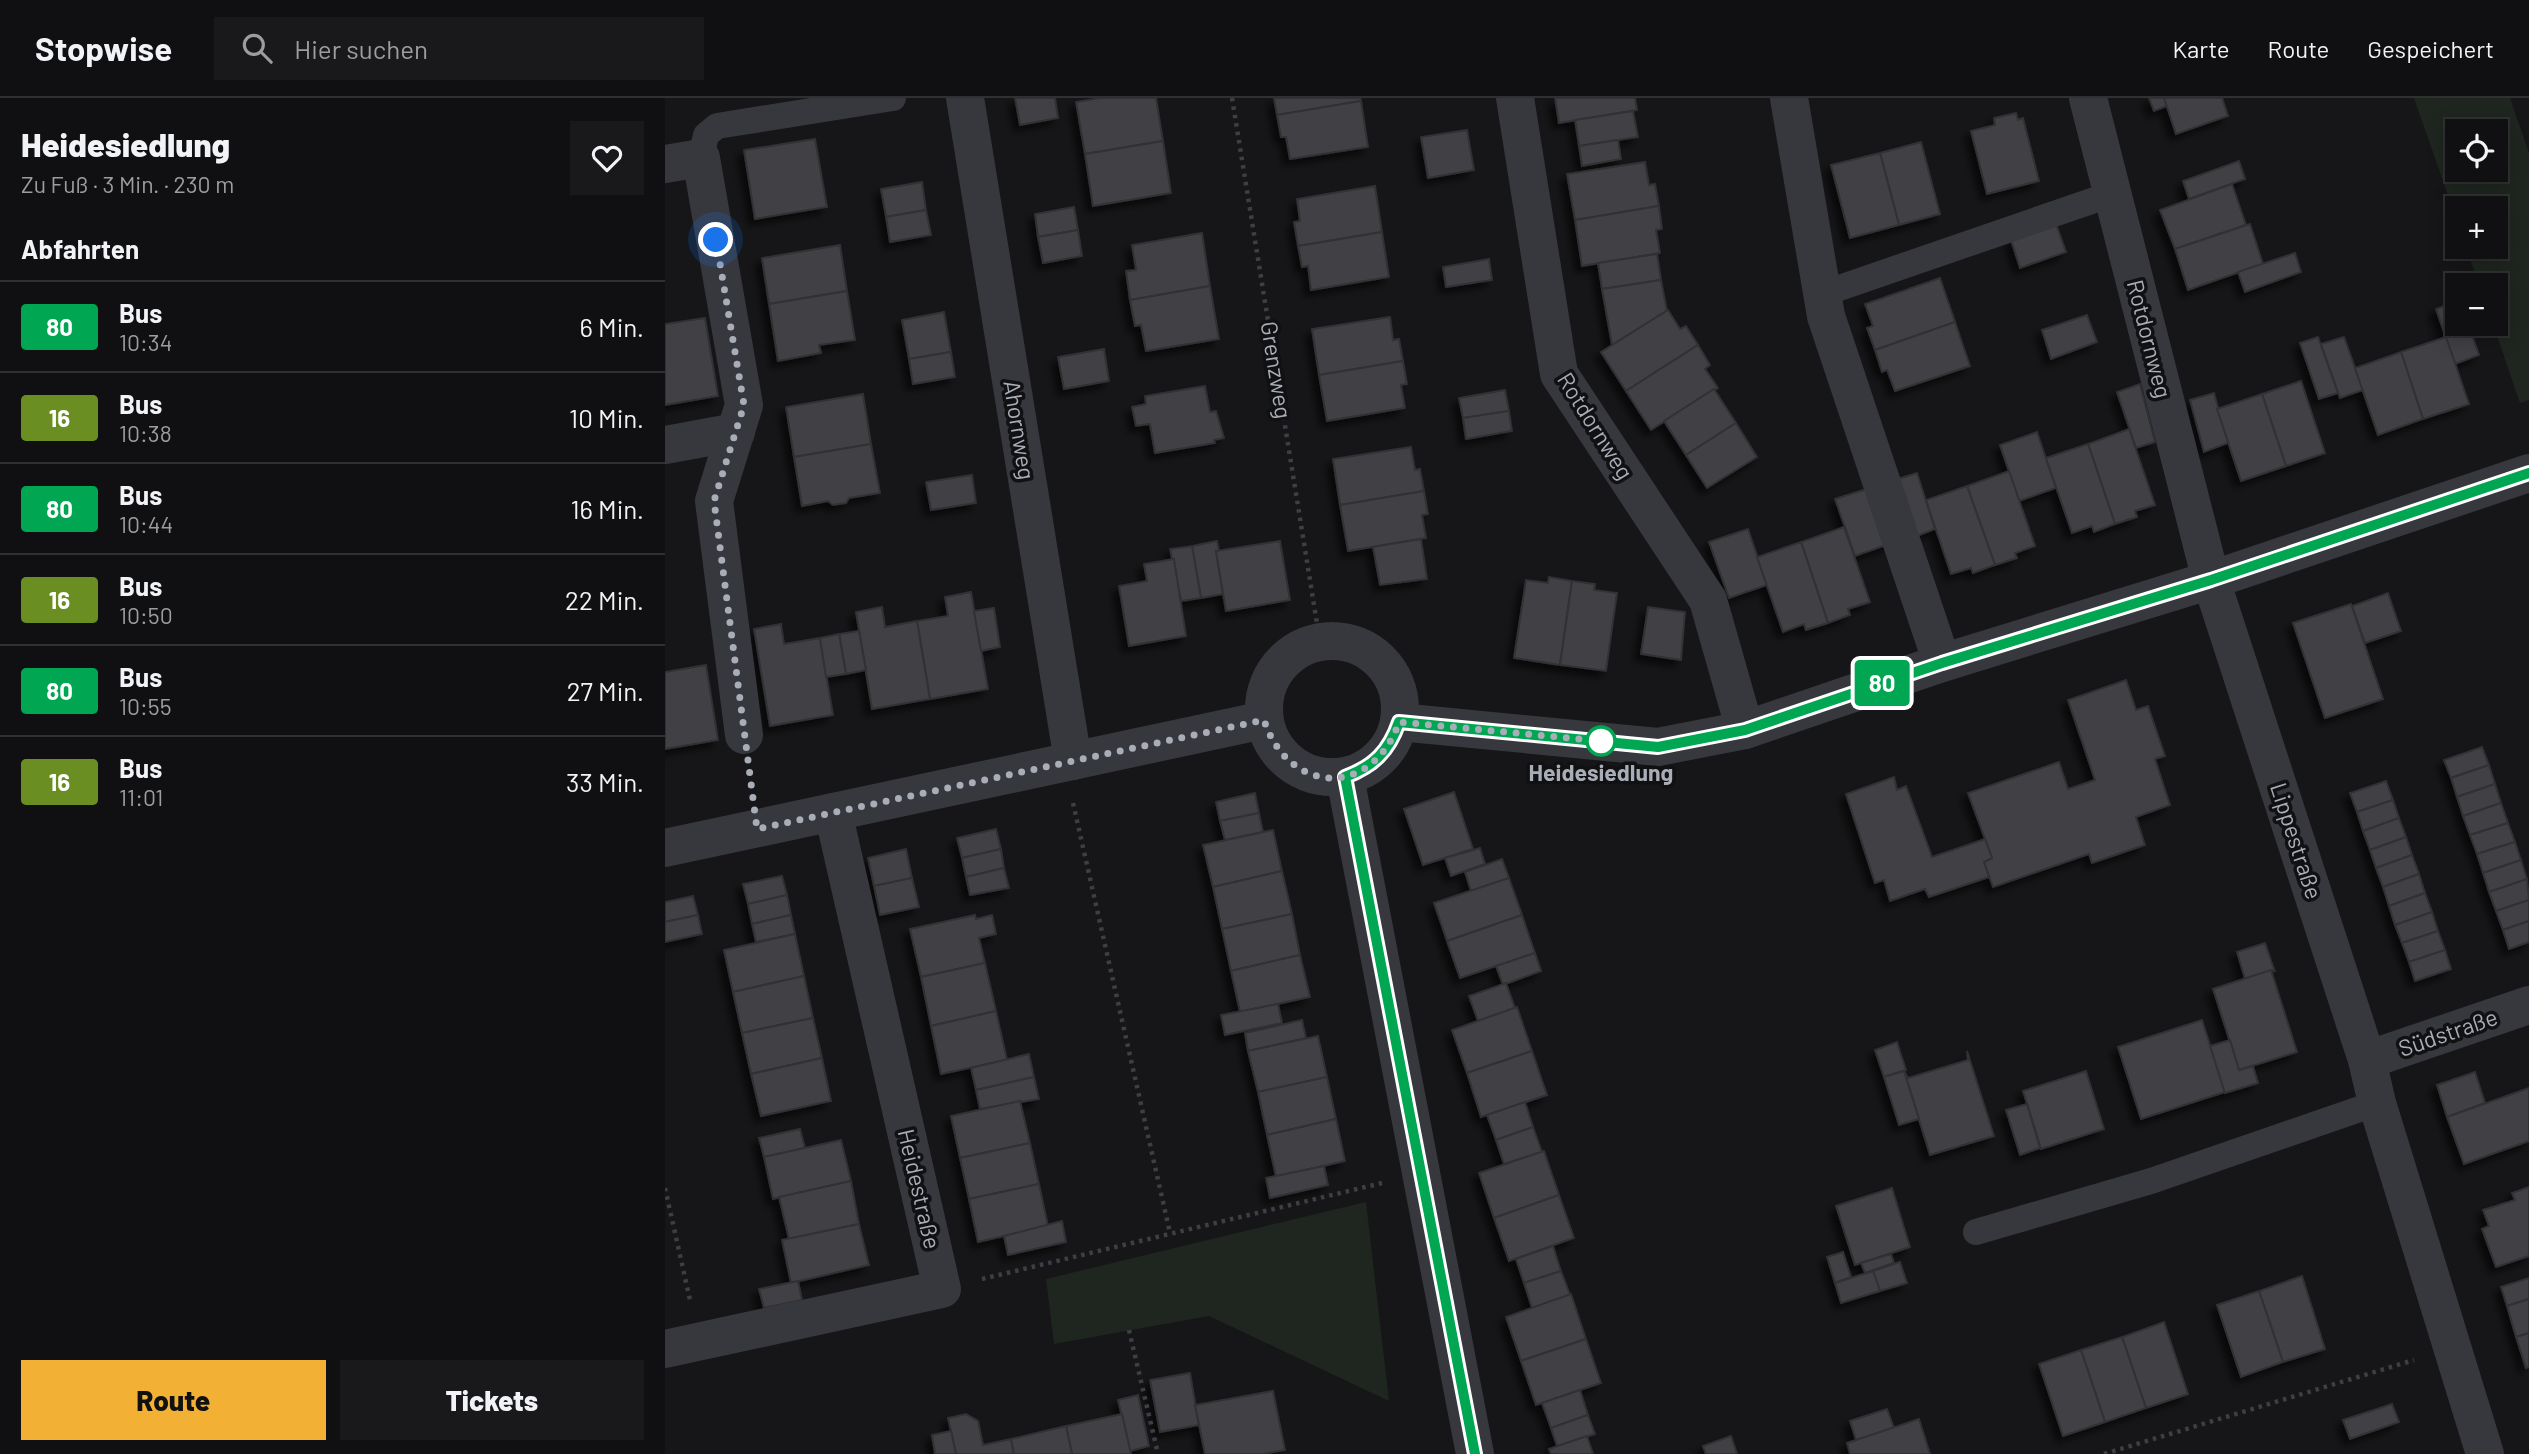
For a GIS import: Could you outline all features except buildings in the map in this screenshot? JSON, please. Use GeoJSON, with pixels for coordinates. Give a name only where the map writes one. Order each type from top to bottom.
{"type":"FeatureCollection","features":[{"type":"Feature","properties":{"kind":"street","name":"Ahornweg"},"geometry":{"type":"LineString","coordinates":[[965,98],[1068,762]]}},
{"type":"Feature","properties":{"kind":"street","name":"Rotdornweg"},"geometry":{"type":"LineString","coordinates":[[1514,98],[1559,374],[1708,600],[1745,730]]}},
{"type":"Feature","properties":{"kind":"street"},"geometry":{"type":"LineString","coordinates":[[1789,98],[1826,316],[1942,663]]}},
{"type":"Feature","properties":{"kind":"street","name":"Rotdornweg"},"geometry":{"type":"LineString","coordinates":[[2088,98],[2211,580]]}},
{"type":"Feature","properties":{"kind":"street"},"geometry":{"type":"LineString","coordinates":[[683,161],[744,405],[714,501],[744,734]]}},
{"type":"Feature","properties":{"kind":"street"},"geometry":{"type":"LineString","coordinates":[[665,445],[736,432]]}},
{"type":"Feature","properties":{"kind":"street"},"geometry":{"type":"LineString","coordinates":[[1399,722],[1658,747],[1745,730],[1942,663],[2211,580],[2529,473]]}},
{"type":"Feature","properties":{"kind":"street","name":"Lippestraße"},"geometry":{"type":"LineString","coordinates":[[2211,580],[2367,1060],[2377,1103],[2485,1454]]}},
{"type":"Feature","properties":{"kind":"street"},"geometry":{"type":"LineString","coordinates":[[1341,641],[1363,648],[1380,661],[1393,679],[1400,700],[1399,722],[1393,741],[1381,757],[1365,769],[1345,777],[1323,778],[1302,771],[1284,759],[1271,741],[1264,720],[1263,699],[1276,670],[1300,648],[1319,642],[1341,641]]}},
{"type":"Feature","properties":{"kind":"street"},"geometry":{"type":"LineString","coordinates":[[665,849],[1264,720]]}},
{"type":"Feature","properties":{"kind":"street"},"geometry":{"type":"LineString","coordinates":[[1345,777],[1475,1454]]}},
{"type":"Feature","properties":{"kind":"street","name":"Heidestraße"},"geometry":{"type":"LineString","coordinates":[[833,812],[941,1289]]}},
{"type":"Feature","properties":{"kind":"street","name":"Südstraße"},"geometry":{"type":"LineString","coordinates":[[2367,1060],[2529,1005]]}},
{"type":"Feature","properties":{"kind":"street"},"geometry":{"type":"LineString","coordinates":[[682,1346],[941,1289]]}},
{"type":"Feature","properties":{"kind":"lane"},"geometry":{"type":"LineString","coordinates":[[683,161],[717,126],[893,98]]}},
{"type":"Feature","properties":{"kind":"lane"},"geometry":{"type":"LineString","coordinates":[[1822,294],[2112,194]]}},
{"type":"Feature","properties":{"kind":"lane"},"geometry":{"type":"LineString","coordinates":[[1976,1232],[2151,1181],[2377,1103]]}},
{"type":"Feature","properties":{"kind":"path","name":"Grenzweg"},"geometry":{"type":"LineString","coordinates":[[1232,98],[1319,642]]}},
{"type":"Feature","properties":{"kind":"path"},"geometry":{"type":"LineString","coordinates":[[1068,762],[1170,1233]]}},
{"type":"Feature","properties":{"kind":"path"},"geometry":{"type":"LineString","coordinates":[[941,1289],[1423,1173]]}},
{"type":"Feature","properties":{"kind":"path"},"geometry":{"type":"LineString","coordinates":[[665,1188],[682,1346]]}},
{"type":"Feature","properties":{"kind":"path"},"geometry":{"type":"LineString","coordinates":[[1129,1330],[1158,1454]]}},
{"type":"Feature","properties":{"kind":"path"},"geometry":{"type":"LineString","coordinates":[[2103,1454],[2452,1349]]}},
{"type":"Feature","properties":{"kind":"shaded area"},"geometry":{"type":"Polygon","coordinates":[[[2414,98],[2510,98],[2529,153],[2529,400],[2520,403],[2497,336],[2508,336],[2508,273],[2475,273],[2470,259],[2508,259],[2508,196],[2448,196],[2414,98]]]}},
{"type":"Feature","properties":{"kind":"shaded area"},"geometry":{"type":"Polygon","coordinates":[[[1366,1202],[1389,1401],[1209,1316],[1054,1344],[1046,1279],[1366,1202]]]}},
{"type":"Feature","properties":{"kind":"bus line","name":"80"},"geometry":{"type":"LineString","coordinates":[[1475,1454],[1345,777],[1365,769],[1381,757],[1393,741],[1399,722],[1658,747],[1745,730],[1942,663],[2211,580],[2529,473]]}},
{"type":"Feature","properties":{"kind":"place","name":"Heidesiedlung"},"geometry":{"type":"Point","coordinates":[1601,741]}},
{"type":"Feature","properties":{"kind":"route"},"geometry":{"type":"LineString","coordinates":[[716,240],[744,405],[714,501],[757,829],[1264,720],[1271,741],[1284,759],[1302,771],[1323,778],[1345,777],[1365,769],[1381,757],[1393,741],[1399,722],[1601,741]]}}]}
